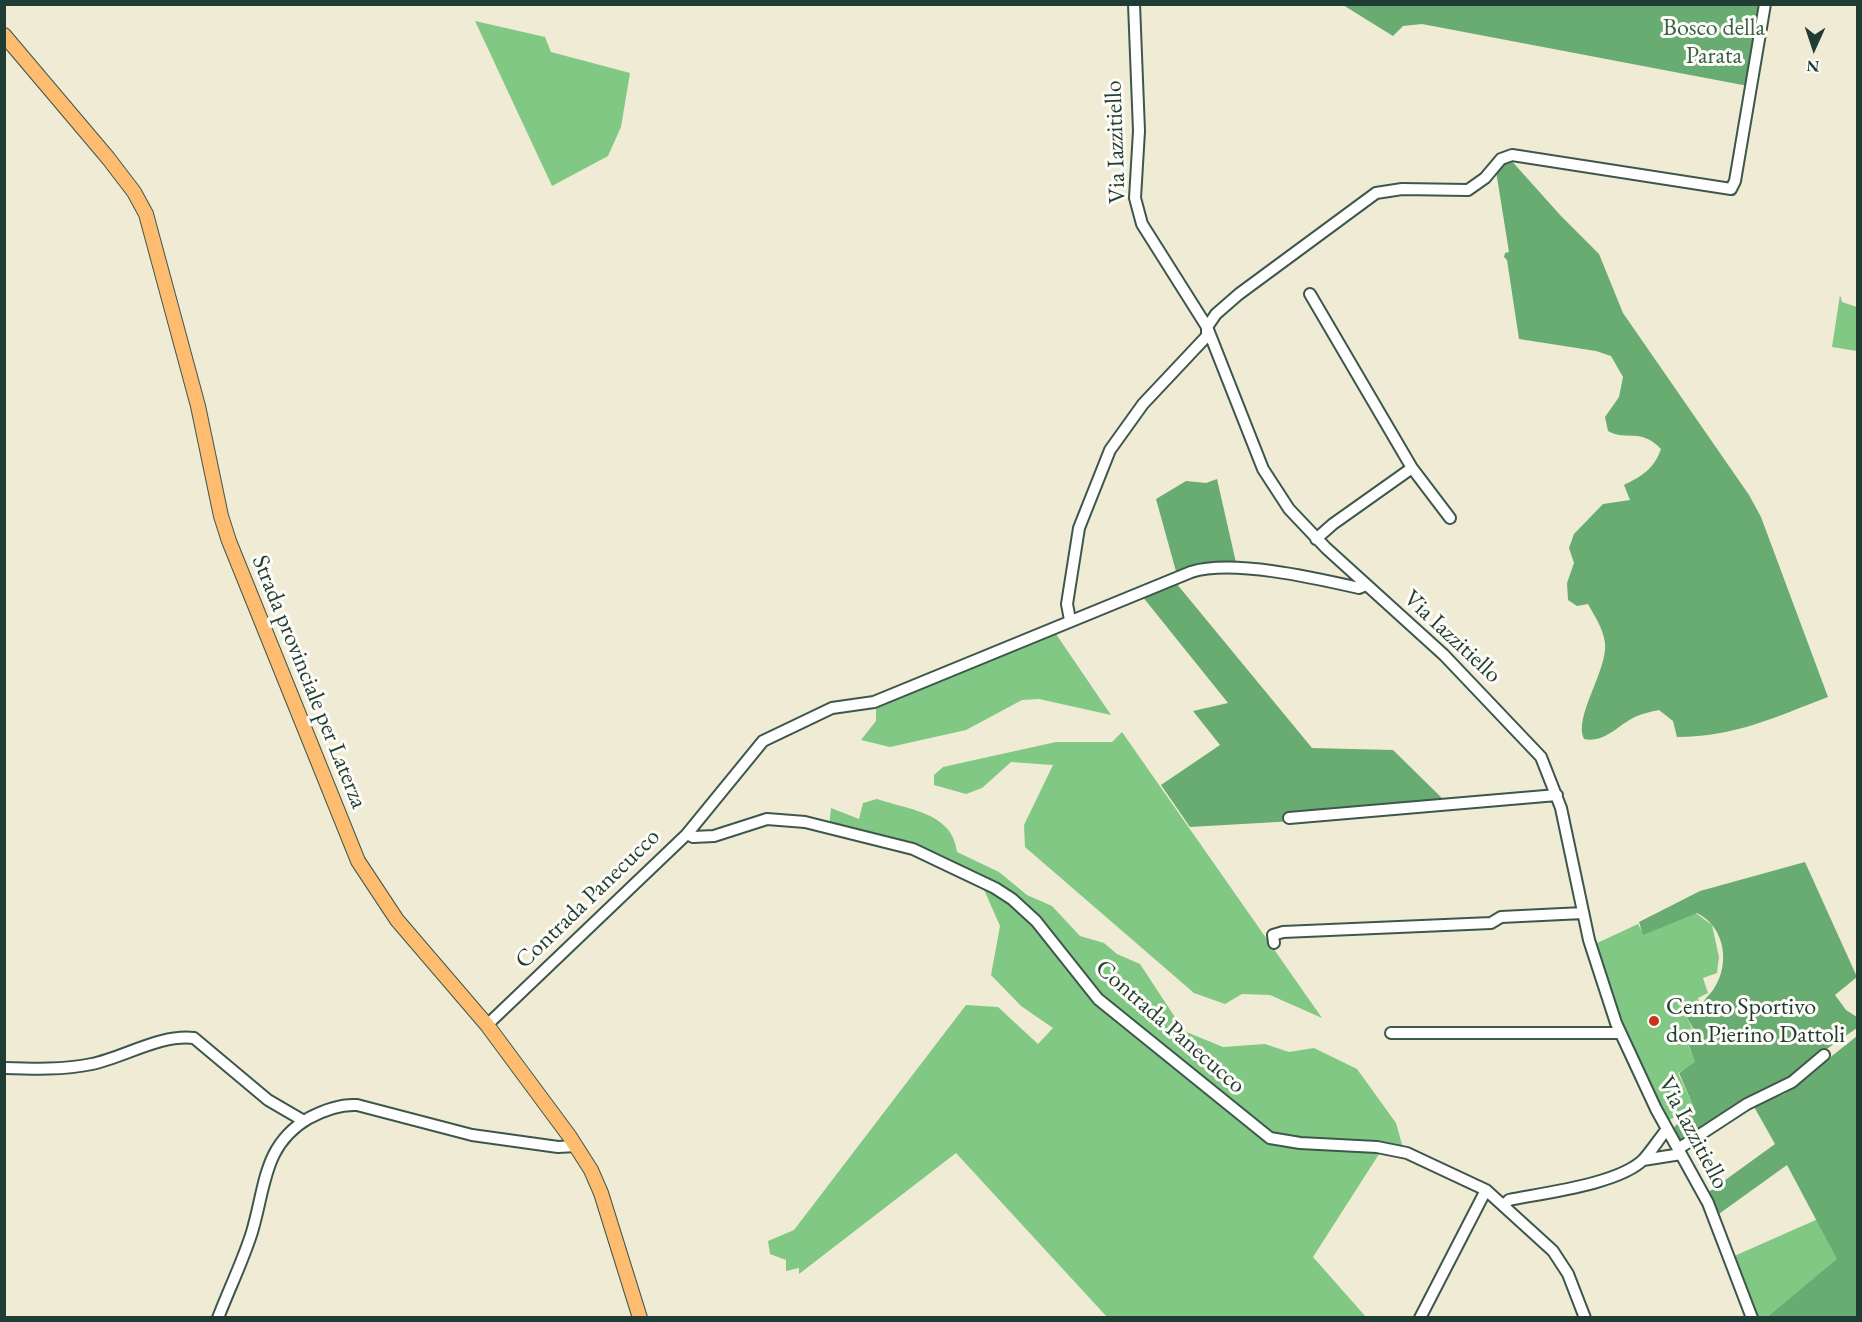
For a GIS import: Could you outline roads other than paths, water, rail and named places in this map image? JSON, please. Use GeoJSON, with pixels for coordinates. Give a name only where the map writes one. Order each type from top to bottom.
{"type":"FeatureCollection","features":[{"type":"Feature","properties":{"kind":"main road","name":"Strada provinciale per Laterza"},"geometry":{"type":"LineString","coordinates":[[4,35],[108,158],[139,201],[157,252],[198,406],[223,524],[357,861],[391,913],[487,1025],[591,1170],[601,1193],[640,1317]]}},
{"type":"Feature","properties":{"kind":"street","name":"Via Iazzitiello"},"geometry":{"type":"LineString","coordinates":[[1134,4],[1139,131],[1136,198],[1142,224],[1208,327],[1263,469],[1289,509],[1316,539],[1444,655],[1526,739],[1540,757],[1557,795],[1583,914],[1620,1033],[1667,1129],[1708,1203],[1752,1317]]}},
{"type":"Feature","properties":{"kind":"street"},"geometry":{"type":"LineString","coordinates":[[1070,620],[1068,596],[1079,528],[1110,450],[1143,404],[1207,336],[1208,327],[1216,314],[1239,294],[1377,193],[1402,189],[1468,190],[1485,178],[1501,159],[1507,156],[1731,189],[1735,181],[1765,4]]}},
{"type":"Feature","properties":{"kind":"street"},"geometry":{"type":"LineString","coordinates":[[1310,294],[1412,468],[1450,518]]}},
{"type":"Feature","properties":{"kind":"street"},"geometry":{"type":"LineString","coordinates":[[1316,539],[1333,524],[1412,468]]}},
{"type":"Feature","properties":{"kind":"street"},"geometry":{"type":"LineString","coordinates":[[687,834],[763,741],[775,733],[832,708],[861,706],[874,702],[1070,620],[1204,568],[1235,568],[1359,588],[1366,585]]}},
{"type":"Feature","properties":{"kind":"street"},"geometry":{"type":"LineString","coordinates":[[1289,818],[1557,795]]}},
{"type":"Feature","properties":{"kind":"street","name":"Contrada Panecucco"},"geometry":{"type":"LineString","coordinates":[[487,1025],[687,834],[693,837],[714,836],[767,819],[789,819],[923,852],[1012,899],[1036,921],[1098,999],[1270,1138],[1290,1142],[1377,1147],[1407,1153],[1486,1190],[1553,1251],[1568,1274],[1585,1317]]}},
{"type":"Feature","properties":{"kind":"street"},"geometry":{"type":"LineString","coordinates":[[1274,943],[1274,935],[1283,932],[1491,923],[1501,917],[1583,914]]}},
{"type":"Feature","properties":{"kind":"street"},"geometry":{"type":"LineString","coordinates":[[1391,1033],[1620,1033]]}},
{"type":"Feature","properties":{"kind":"street"},"geometry":{"type":"LineString","coordinates":[[4,1068],[74,1067],[123,1055],[165,1041],[194,1038],[268,1100],[304,1121]]}},
{"type":"Feature","properties":{"kind":"street"},"geometry":{"type":"LineString","coordinates":[[1504,1205],[1509,1200],[1586,1185],[1627,1170],[1643,1160],[1679,1152],[1747,1104],[1792,1082],[1824,1055]]}},
{"type":"Feature","properties":{"kind":"street"},"geometry":{"type":"LineString","coordinates":[[218,1317],[251,1234],[271,1157],[288,1132],[304,1121],[334,1108],[357,1105],[472,1135],[543,1145],[576,1146]]}},
{"type":"Feature","properties":{"kind":"street"},"geometry":{"type":"LineString","coordinates":[[1643,1160],[1667,1129]]}},
{"type":"Feature","properties":{"kind":"street"},"geometry":{"type":"LineString","coordinates":[[1420,1317],[1486,1190]]}},
{"type":"Feature","properties":{"kind":"place","name":"Centro Sportivo don Pierino Dattoli"},"geometry":{"type":"Point","coordinates":[1654,1021]}},
{"type":"Feature","properties":{"kind":"park label","name":"Bosco della Parata"},"geometry":{"type":"Point","coordinates":[1714,42]}}]}
